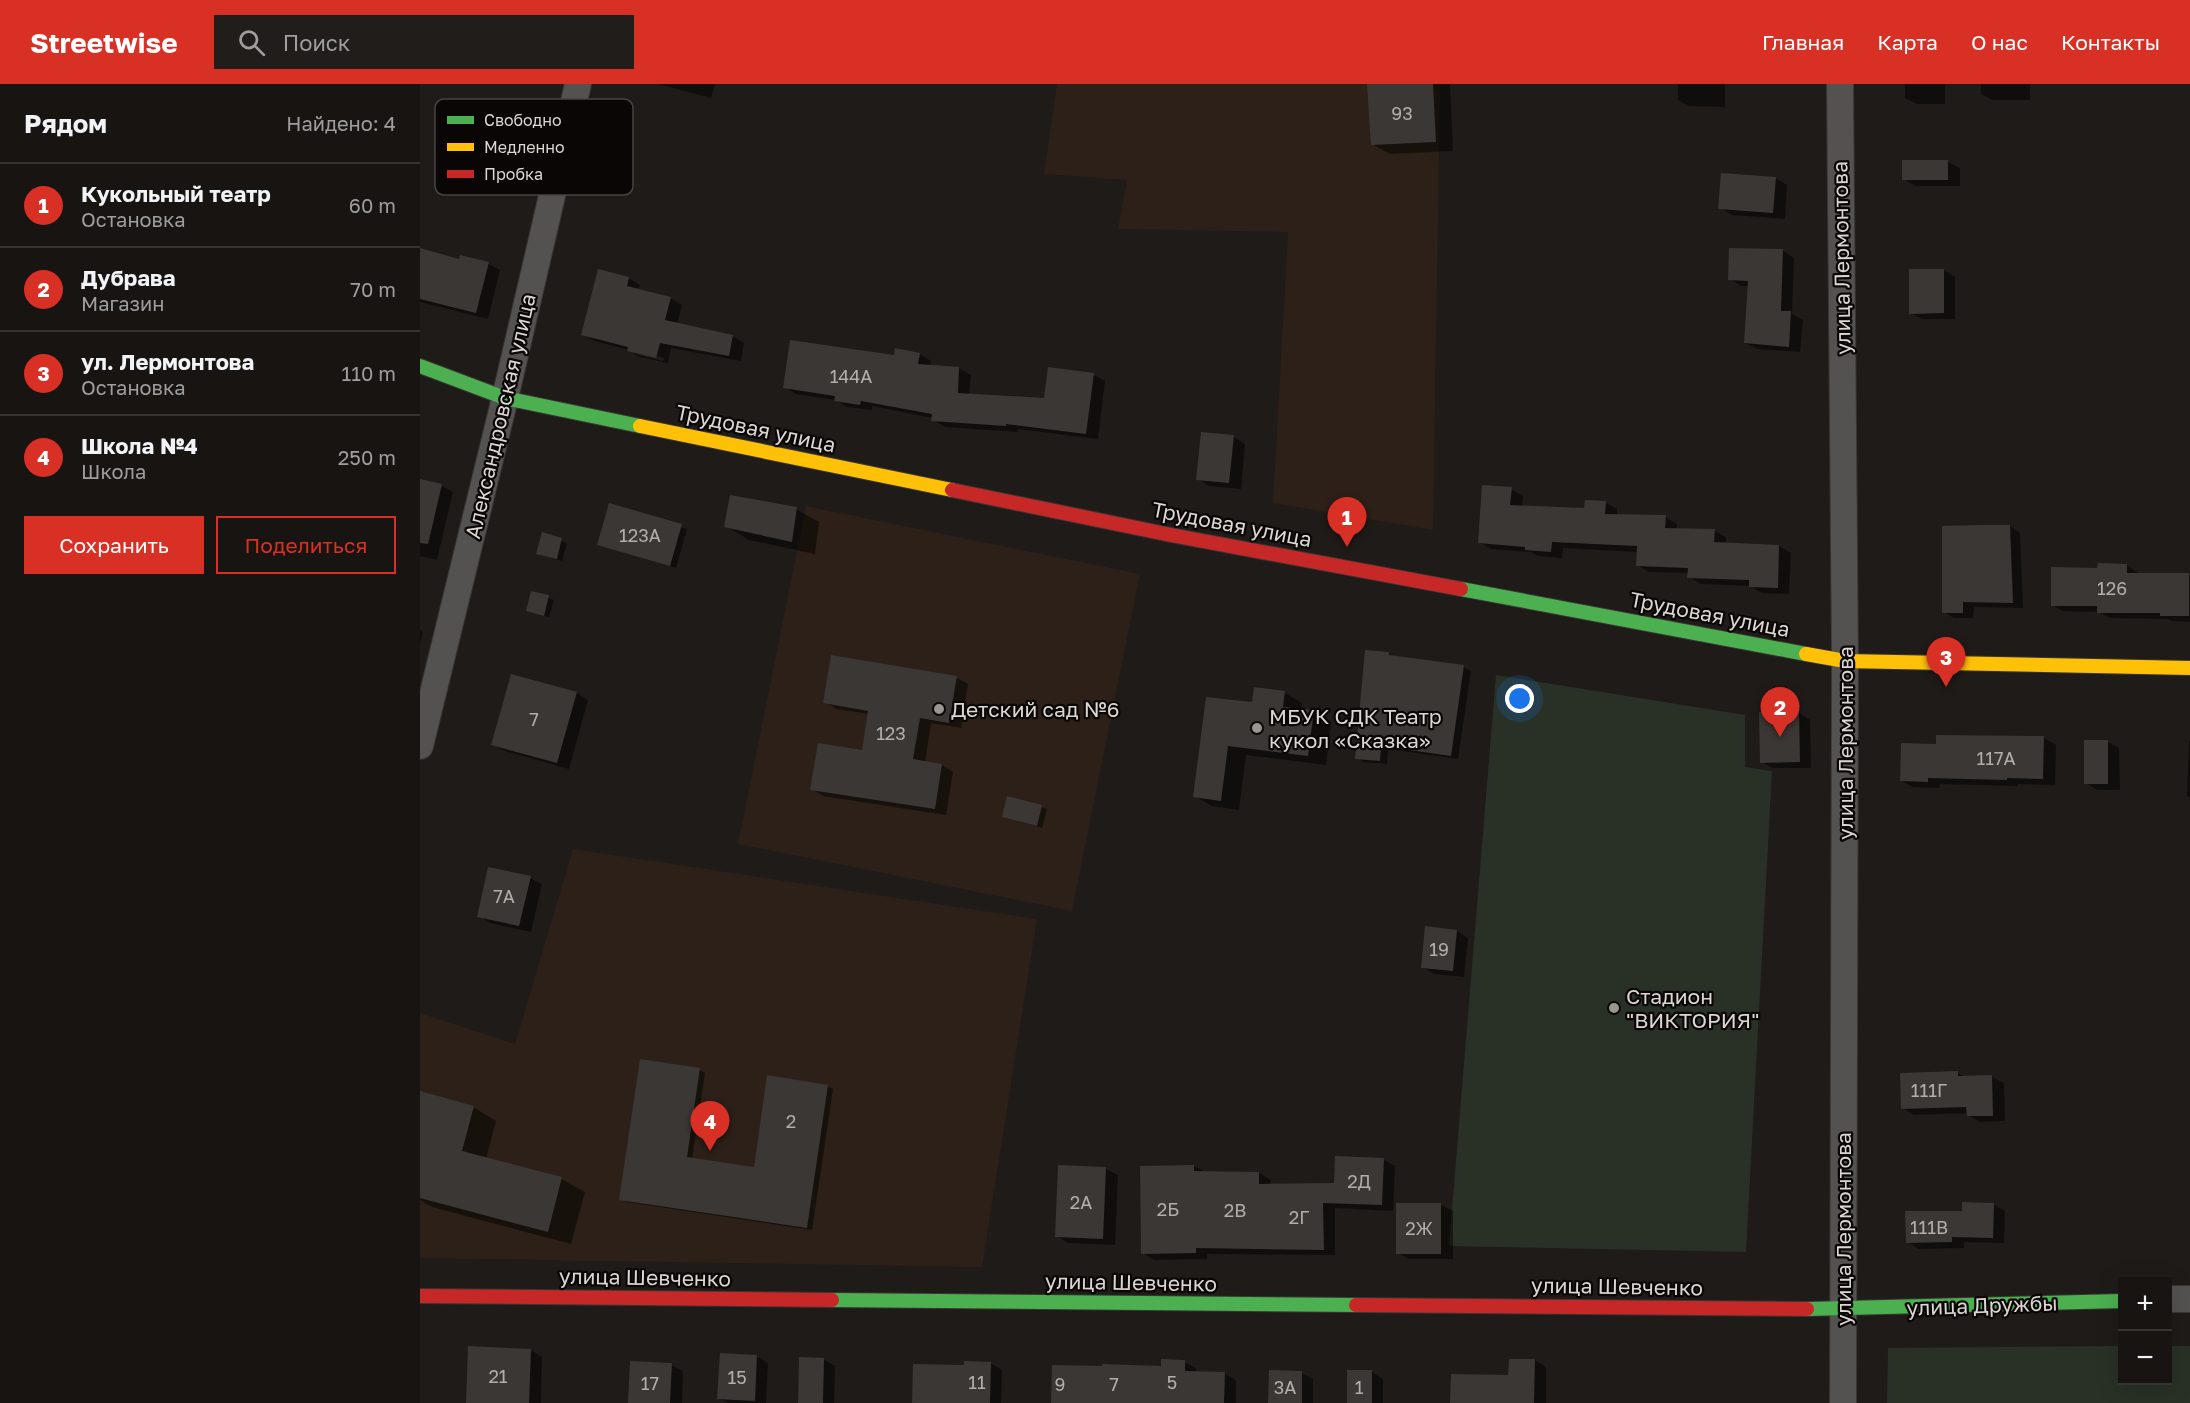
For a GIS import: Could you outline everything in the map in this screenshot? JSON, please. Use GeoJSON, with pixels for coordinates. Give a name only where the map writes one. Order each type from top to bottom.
{"type":"FeatureCollection","features":[{"type":"Feature","properties":{"kind":"street","name":"Александровская улица"},"geometry":{"type":"LineString","coordinates":[[575,99],[578,84]]}},
{"type":"Feature","properties":{"kind":"street","name":"улица Лермонтова"},"geometry":{"type":"LineString","coordinates":[[1840,84],[1845,661],[1843,1403]]}},
{"type":"Feature","properties":{"kind":"street","name":"Александровская улица"},"geometry":{"type":"LineString","coordinates":[[420,747],[552,195]]}},
{"type":"Feature","properties":{"kind":"street","name":"Трудовая улица"},"geometry":{"type":"LineString","coordinates":[[420,366],[505,399],[1172,535],[1845,661],[2190,668]]}},
{"type":"Feature","properties":{"kind":"street","name":"улица Шевченко"},"geometry":{"type":"LineString","coordinates":[[420,1296],[1842,1309]]}},
{"type":"Feature","properties":{"kind":"street"},"geometry":{"type":"LineString","coordinates":[[2172,1299],[2190,1299]]}},
{"type":"Feature","properties":{"kind":"street","name":"улица Дружбы"},"geometry":{"type":"LineString","coordinates":[[1842,1309],[2118,1300]]}},
{"type":"Feature","properties":{"kind":"shaded area"},"geometry":{"type":"Polygon","coordinates":[[[1057,84],[1440,84],[1433,530],[1273,503],[1288,232],[1118,229],[1127,180],[1044,174],[1057,84]]]}},
{"type":"Feature","properties":{"kind":"shaded area","name":"Детский сад №6"},"geometry":{"type":"Polygon","coordinates":[[[806,506],[1140,574],[1072,911],[738,844],[806,506]]]}},
{"type":"Feature","properties":{"kind":"shaded area"},"geometry":{"type":"Polygon","coordinates":[[[573,849],[1037,919],[982,1267],[420,1258],[420,1013],[515,1044],[573,849]]]}},
{"type":"Feature","properties":{"kind":"green space","name":"Стадион \"ВИКТОРИЯ\""},"geometry":{"type":"Polygon","coordinates":[[[1496,675],[1745,715],[1745,767],[1772,771],[1746,1252],[1449,1246],[1496,675]]]}},
{"type":"Feature","properties":{"kind":"green space"},"geometry":{"type":"Polygon","coordinates":[[[2118,1346],[2118,1385],[2172,1385],[2172,1346],[2190,1346],[2190,1403],[1887,1403],[1888,1348],[2118,1346]]]}},
{"type":"Feature","properties":{"kind":"building"},"geometry":{"type":"Polygon","coordinates":[[[1367,84],[1433,84],[1436,142],[1371,145],[1367,84]]]}},
{"type":"Feature","properties":{"kind":"building"},"geometry":{"type":"Polygon","coordinates":[[[1902,160],[1948,160],[1948,180],[1902,180],[1902,160]]]}},
{"type":"Feature","properties":{"kind":"building"},"geometry":{"type":"Polygon","coordinates":[[[1721,173],[1776,177],[1773,213],[1718,209],[1721,173]]]}},
{"type":"Feature","properties":{"kind":"building"},"geometry":{"type":"Polygon","coordinates":[[[420,248],[459,259],[460,255],[489,262],[476,313],[420,299],[420,248]]]}},
{"type":"Feature","properties":{"kind":"building"},"geometry":{"type":"Polygon","coordinates":[[[1729,248],[1783,249],[1781,311],[1791,311],[1789,347],[1744,343],[1748,281],[1728,280],[1729,248]]]}},
{"type":"Feature","properties":{"kind":"building"},"geometry":{"type":"Polygon","coordinates":[[[598,269],[629,277],[627,286],[671,297],[665,320],[733,335],[729,356],[660,343],[656,358],[627,351],[628,347],[581,335],[598,269]]]}},
{"type":"Feature","properties":{"kind":"building"},"geometry":{"type":"Polygon","coordinates":[[[1909,269],[1944,269],[1944,313],[1909,314],[1909,269]]]}},
{"type":"Feature","properties":{"kind":"building"},"geometry":{"type":"Polygon","coordinates":[[[790,340],[894,355],[895,348],[920,353],[918,364],[959,367],[958,393],[1044,398],[1048,367],[1094,373],[1086,434],[1006,424],[1006,426],[931,421],[932,414],[861,401],[860,405],[834,401],[835,396],[783,388],[790,340]]]}},
{"type":"Feature","properties":{"kind":"building"},"geometry":{"type":"Polygon","coordinates":[[[1201,432],[1234,435],[1229,483],[1196,480],[1201,432]]]}},
{"type":"Feature","properties":{"kind":"building"},"geometry":{"type":"Polygon","coordinates":[[[420,479],[442,484],[428,544],[420,543],[420,479]]]}},
{"type":"Feature","properties":{"kind":"building"},"geometry":{"type":"Polygon","coordinates":[[[1482,485],[1512,487],[1510,505],[1584,508],[1585,500],[1606,501],[1605,514],[1666,515],[1665,528],[1715,529],[1714,542],[1779,545],[1778,588],[1749,587],[1749,580],[1687,578],[1688,568],[1636,566],[1637,546],[1552,542],[1551,552],[1478,543],[1482,485]]]}},
{"type":"Feature","properties":{"kind":"building"},"geometry":{"type":"Polygon","coordinates":[[[730,495],[797,507],[792,542],[724,527],[730,495]]]}},
{"type":"Feature","properties":{"kind":"building"},"geometry":{"type":"Polygon","coordinates":[[[609,503],[682,524],[670,566],[597,545],[609,503]]]}},
{"type":"Feature","properties":{"kind":"building"},"geometry":{"type":"Polygon","coordinates":[[[2010,525],[2013,603],[1963,602],[1963,613],[1942,613],[1942,526],[2010,525]]]}},
{"type":"Feature","properties":{"kind":"building"},"geometry":{"type":"Polygon","coordinates":[[[542,532],[562,538],[557,559],[536,554],[542,532]]]}},
{"type":"Feature","properties":{"kind":"building"},"geometry":{"type":"Polygon","coordinates":[[[2098,563],[2127,564],[2127,573],[2189,573],[2189,616],[2160,616],[2160,613],[2097,613],[2097,606],[2051,606],[2051,567],[2097,568],[2098,563]]]}},
{"type":"Feature","properties":{"kind":"building"},"geometry":{"type":"Polygon","coordinates":[[[531,591],[549,595],[544,616],[526,611],[531,591]]]}},
{"type":"Feature","properties":{"kind":"building"},"geometry":{"type":"Polygon","coordinates":[[[1365,650],[1464,665],[1451,756],[1381,746],[1380,761],[1355,759],[1365,650]]]}},
{"type":"Feature","properties":{"kind":"building"},"geometry":{"type":"Polygon","coordinates":[[[831,655],[957,676],[949,723],[920,718],[913,759],[942,764],[935,809],[810,790],[818,743],[862,750],[868,711],[823,703],[831,655]]]}},
{"type":"Feature","properties":{"kind":"building"},"geometry":{"type":"Polygon","coordinates":[[[511,674],[577,692],[557,763],[491,745],[511,674]]]}},
{"type":"Feature","properties":{"kind":"building","name":"МБУК СДК Театр кукол «Сказка»"},"geometry":{"type":"Polygon","coordinates":[[[1254,687],[1285,691],[1283,707],[1314,710],[1308,756],[1228,746],[1221,801],[1193,797],[1206,697],[1252,702],[1254,687]]]}},
{"type":"Feature","properties":{"kind":"building"},"geometry":{"type":"Polygon","coordinates":[[[1759,712],[1799,712],[1800,762],[1760,763],[1759,712]]]}},
{"type":"Feature","properties":{"kind":"building"},"geometry":{"type":"Polygon","coordinates":[[[1936,735],[2044,736],[2043,779],[1928,778],[1928,782],[1900,781],[1901,743],[1936,744],[1936,735]]]}},
{"type":"Feature","properties":{"kind":"building"},"geometry":{"type":"Polygon","coordinates":[[[2084,740],[2108,740],[2108,784],[2084,784],[2084,740]]]}},
{"type":"Feature","properties":{"kind":"building"},"geometry":{"type":"Polygon","coordinates":[[[1007,796],[1042,805],[1037,826],[1002,817],[1007,796]]]}},
{"type":"Feature","properties":{"kind":"building"},"geometry":{"type":"Polygon","coordinates":[[[488,867],[531,876],[519,926],[477,917],[488,867]]]}},
{"type":"Feature","properties":{"kind":"building"},"geometry":{"type":"Polygon","coordinates":[[[1425,926],[1457,930],[1453,971],[1421,968],[1425,926]]]}},
{"type":"Feature","properties":{"kind":"building"},"geometry":{"type":"Polygon","coordinates":[[[640,1059],[700,1068],[687,1157],[754,1167],[767,1075],[828,1085],[807,1228],[619,1200],[640,1059]]]}},
{"type":"Feature","properties":{"kind":"building"},"geometry":{"type":"Polygon","coordinates":[[[1958,1071],[1958,1076],[1992,1075],[1993,1116],[1967,1116],[1966,1107],[1901,1109],[1900,1073],[1958,1071]]]}},
{"type":"Feature","properties":{"kind":"building"},"geometry":{"type":"Polygon","coordinates":[[[420,1091],[474,1106],[462,1151],[562,1177],[548,1232],[420,1198],[420,1091]]]}},
{"type":"Feature","properties":{"kind":"building"},"geometry":{"type":"Polygon","coordinates":[[[1335,1156],[1384,1158],[1382,1205],[1323,1203],[1324,1250],[1196,1248],[1196,1253],[1141,1254],[1140,1166],[1194,1165],[1194,1171],[1259,1172],[1259,1184],[1334,1183],[1335,1156]]]}},
{"type":"Feature","properties":{"kind":"building"},"geometry":{"type":"Polygon","coordinates":[[[1058,1165],[1106,1167],[1103,1239],[1055,1237],[1058,1165]]]}},
{"type":"Feature","properties":{"kind":"building"},"geometry":{"type":"Polygon","coordinates":[[[1962,1202],[1994,1203],[1993,1238],[1952,1237],[1952,1242],[1906,1243],[1905,1211],[1962,1211],[1962,1202]]]}},
{"type":"Feature","properties":{"kind":"building"},"geometry":{"type":"Polygon","coordinates":[[[1396,1203],[1441,1203],[1441,1254],[1396,1254],[1396,1203]]]}},
{"type":"Feature","properties":{"kind":"building"},"geometry":{"type":"Polygon","coordinates":[[[468,1346],[531,1349],[529,1403],[466,1403],[468,1346]]]}},
{"type":"Feature","properties":{"kind":"building"},"geometry":{"type":"Polygon","coordinates":[[[720,1353],[757,1355],[755,1401],[717,1399],[720,1353]]]}},
{"type":"Feature","properties":{"kind":"building"},"geometry":{"type":"Polygon","coordinates":[[[799,1357],[824,1358],[823,1403],[798,1403],[799,1357]]]}},
{"type":"Feature","properties":{"kind":"building"},"geometry":{"type":"Polygon","coordinates":[[[1161,1359],[1185,1360],[1185,1371],[1225,1372],[1224,1403],[1051,1403],[1052,1365],[1161,1366],[1161,1359]]]}},
{"type":"Feature","properties":{"kind":"building"},"geometry":{"type":"Polygon","coordinates":[[[1509,1359],[1535,1359],[1534,1403],[1450,1403],[1451,1374],[1508,1375],[1509,1359]]]}},
{"type":"Feature","properties":{"kind":"building"},"geometry":{"type":"Polygon","coordinates":[[[630,1361],[672,1363],[670,1403],[628,1403],[630,1361]]]}},
{"type":"Feature","properties":{"kind":"building"},"geometry":{"type":"Polygon","coordinates":[[[964,1361],[991,1362],[990,1403],[912,1403],[913,1364],[964,1365],[964,1361]]]}},
{"type":"Feature","properties":{"kind":"building"},"geometry":{"type":"Polygon","coordinates":[[[1269,1370],[1302,1371],[1302,1403],[1268,1403],[1269,1370]]]}},
{"type":"Feature","properties":{"kind":"building"},"geometry":{"type":"Polygon","coordinates":[[[1347,1370],[1372,1370],[1372,1403],[1347,1403],[1347,1370]]]}},
{"type":"Feature","properties":{"kind":"traffic: fast"},"geometry":{"type":"LineString","coordinates":[[420,366],[505,398],[640,426]]}},
{"type":"Feature","properties":{"kind":"traffic: fast"},"geometry":{"type":"LineString","coordinates":[[1461,589],[1806,654]]}},
{"type":"Feature","properties":{"kind":"traffic: fast"},"geometry":{"type":"LineString","coordinates":[[832,1300],[1356,1305]]}},
{"type":"Feature","properties":{"kind":"traffic: fast"},"geometry":{"type":"LineString","coordinates":[[1807,1309],[2118,1301]]}},
{"type":"Feature","properties":{"kind":"traffic: slow"},"geometry":{"type":"LineString","coordinates":[[640,426],[952,490]]}},
{"type":"Feature","properties":{"kind":"traffic: slow"},"geometry":{"type":"LineString","coordinates":[[1806,654],[1845,661],[2190,668]]}},
{"type":"Feature","properties":{"kind":"traffic: jam"},"geometry":{"type":"LineString","coordinates":[[952,490],[1171,535],[1461,589]]}},
{"type":"Feature","properties":{"kind":"traffic: jam"},"geometry":{"type":"LineString","coordinates":[[420,1296],[832,1300]]}},
{"type":"Feature","properties":{"kind":"traffic: jam"},"geometry":{"type":"LineString","coordinates":[[1356,1305],[1807,1309]]}},
{"type":"Feature","properties":{"kind":"place","name":"Кукольный театр"},"geometry":{"type":"Point","coordinates":[1347,547]}},
{"type":"Feature","properties":{"kind":"place","name":"ул. Лермонтова"},"geometry":{"type":"Point","coordinates":[1946,687]}},
{"type":"Feature","properties":{"kind":"place","name":"Детский сад №6"},"geometry":{"type":"Point","coordinates":[939,709]}},
{"type":"Feature","properties":{"kind":"place","name":"МБУК СДК Театр кукол «Сказка»"},"geometry":{"type":"Point","coordinates":[1257,728]}},
{"type":"Feature","properties":{"kind":"place","name":"Дубрава"},"geometry":{"type":"Point","coordinates":[1780,737]}},
{"type":"Feature","properties":{"kind":"place","name":"Стадион \"ВИКТОРИЯ\""},"geometry":{"type":"Point","coordinates":[1614,1008]}},
{"type":"Feature","properties":{"kind":"place","name":"Школа №4"},"geometry":{"type":"Point","coordinates":[710,1151]}}]}
